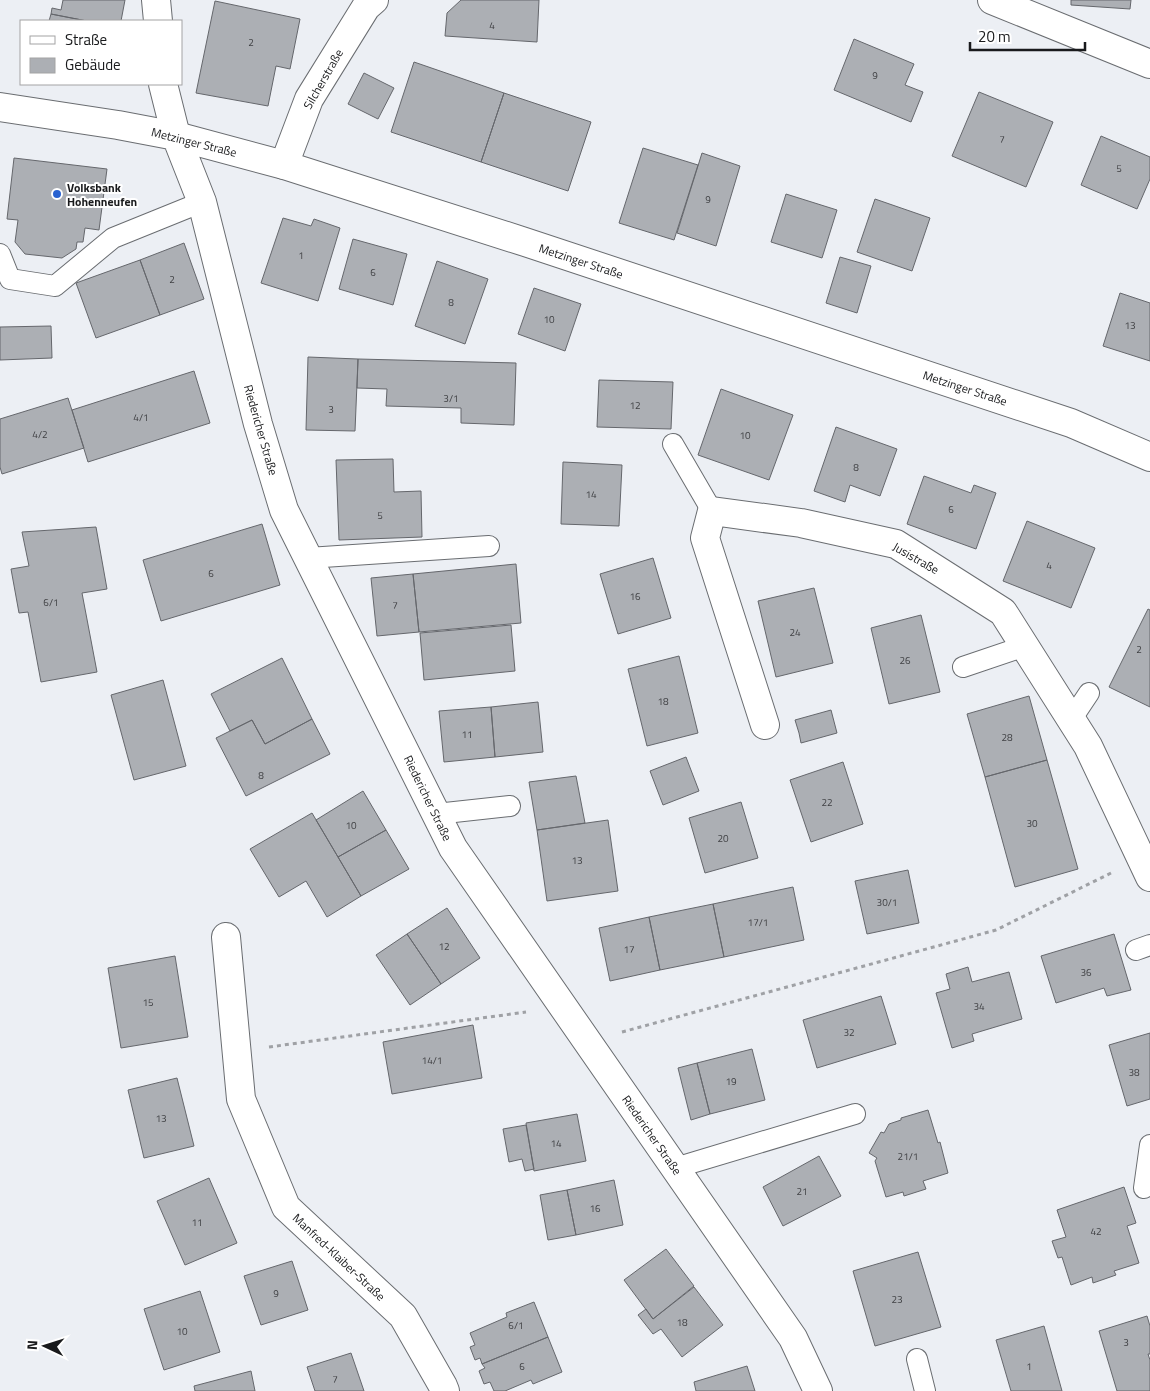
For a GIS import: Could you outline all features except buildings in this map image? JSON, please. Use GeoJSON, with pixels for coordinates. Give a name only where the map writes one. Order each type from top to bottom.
{"type":"FeatureCollection","features":[{"type":"Feature","properties":{"kind":"street"},"geometry":{"type":"LineString","coordinates":[[156,0],[158,20]]}},
{"type":"Feature","properties":{"kind":"street","name":"Silcherstraße"},"geometry":{"type":"LineString","coordinates":[[284,165],[309,99],[366,7],[374,0]]}},
{"type":"Feature","properties":{"kind":"street"},"geometry":{"type":"LineString","coordinates":[[992,0],[1150,64]]}},
{"type":"Feature","properties":{"kind":"street","name":"Riedericher Straße"},"geometry":{"type":"LineString","coordinates":[[163,85],[176,136],[202,202],[258,424],[284,510],[453,848],[793,1338],[818,1391]]}},
{"type":"Feature","properties":{"kind":"street","name":"Metzinger Straße"},"geometry":{"type":"LineString","coordinates":[[0,107],[176,136],[284,165],[525,242],[1071,423],[1150,457]]}},
{"type":"Feature","properties":{"kind":"street"},"geometry":{"type":"LineString","coordinates":[[712,511],[705,538],[765,725]]}},
{"type":"Feature","properties":{"kind":"street","name":"Jusistraße"},"geometry":{"type":"LineString","coordinates":[[712,511],[801,523],[896,544],[1003,612],[1088,746],[1147,863]]}},
{"type":"Feature","properties":{"kind":"street","name":"Manfred-Klaiber-Straße"},"geometry":{"type":"LineString","coordinates":[[226,937],[241,1099],[286,1208],[403,1316],[445,1391]]}},
{"type":"Feature","properties":{"kind":"lane"},"geometry":{"type":"LineString","coordinates":[[0,254],[10,279],[56,286],[113,238],[202,202]]}},
{"type":"Feature","properties":{"kind":"lane"},"geometry":{"type":"LineString","coordinates":[[673,444],[712,511]]}},
{"type":"Feature","properties":{"kind":"lane"},"geometry":{"type":"LineString","coordinates":[[308,558],[489,546]]}},
{"type":"Feature","properties":{"kind":"lane"},"geometry":{"type":"LineString","coordinates":[[962,667],[1025,646]]}},
{"type":"Feature","properties":{"kind":"lane"},"geometry":{"type":"LineString","coordinates":[[1071,720],[1089,694]]}},
{"type":"Feature","properties":{"kind":"lane"},"geometry":{"type":"LineString","coordinates":[[436,814],[510,806]]}},
{"type":"Feature","properties":{"kind":"lane"},"geometry":{"type":"LineString","coordinates":[[675,1168],[855,1114]]}},
{"type":"Feature","properties":{"kind":"lane"},"geometry":{"type":"LineString","coordinates":[[1144,1188],[1150,1144]]}},
{"type":"Feature","properties":{"kind":"lane"},"geometry":{"type":"LineString","coordinates":[[917,1359],[926,1391]]}},
{"type":"Feature","properties":{"kind":"path"},"geometry":{"type":"LineString","coordinates":[[587,1041],[996,930],[1147,863]]}},
{"type":"Feature","properties":{"kind":"path"},"geometry":{"type":"LineString","coordinates":[[236,1052],[563,1006]]}},
{"type":"Feature","properties":{"kind":"place","name":"Volksbank Hohenneufen"},"geometry":{"type":"Point","coordinates":[57,194]}}]}
